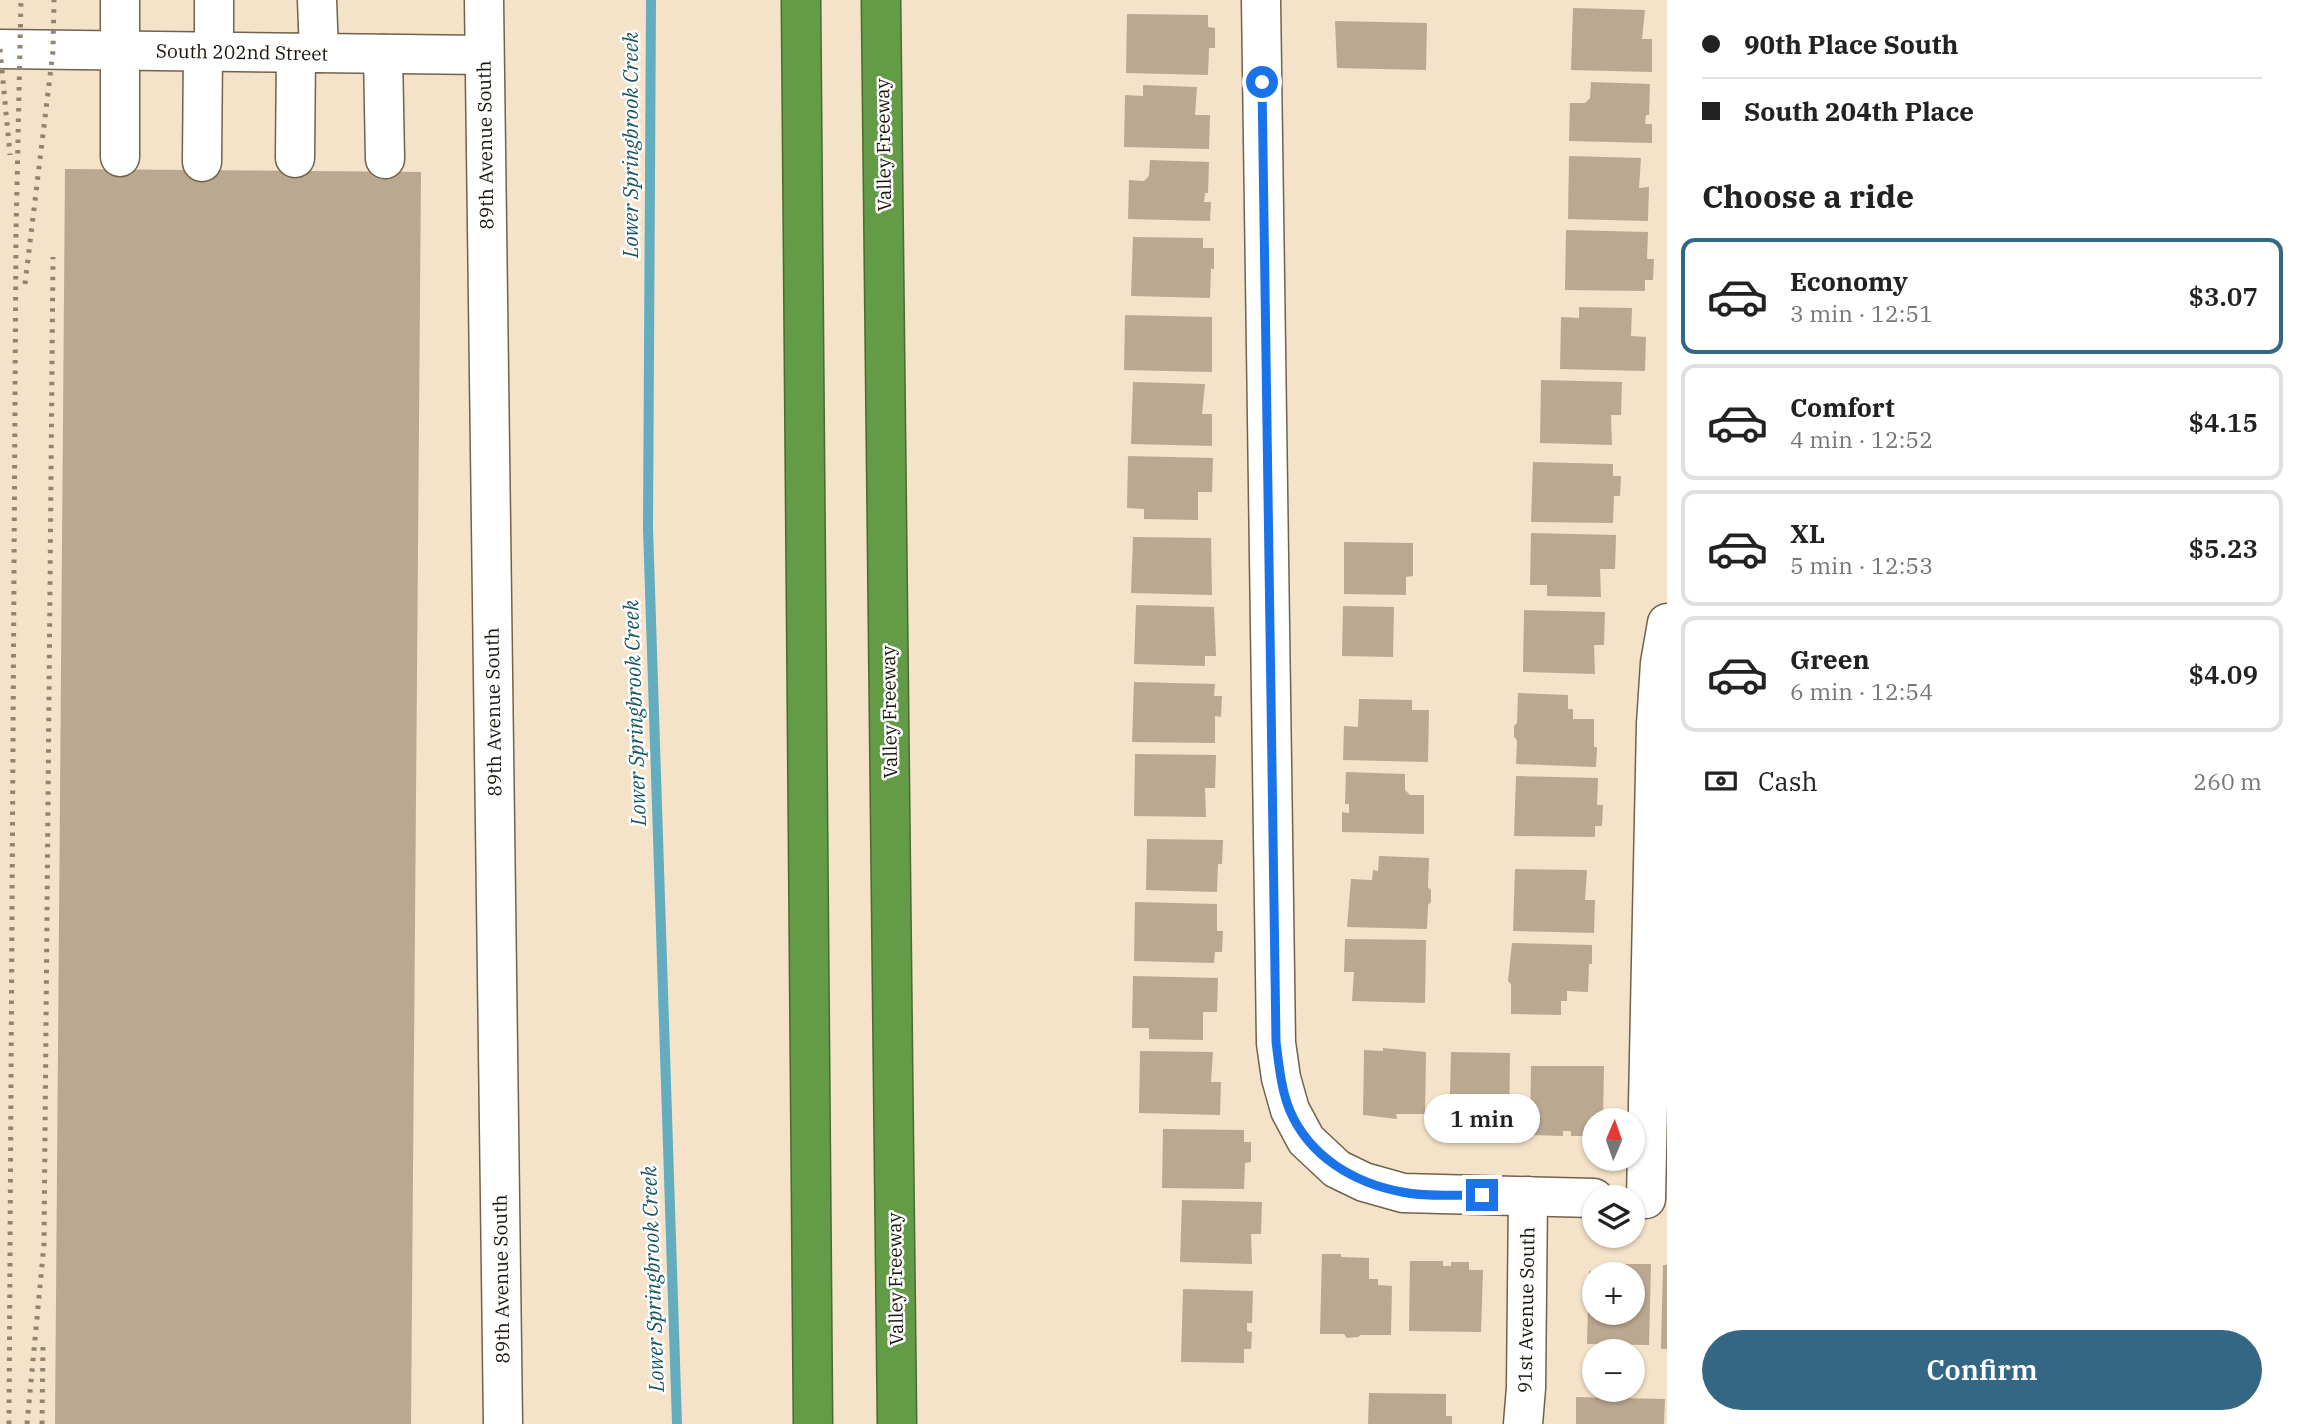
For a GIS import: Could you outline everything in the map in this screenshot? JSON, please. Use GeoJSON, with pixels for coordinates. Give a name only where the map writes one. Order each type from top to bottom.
{"type":"FeatureCollection","features":[{"type":"Feature","properties":{"kind":"highway"},"geometry":{"type":"LineString","coordinates":[[801,0],[813,1424]]}},
{"type":"Feature","properties":{"kind":"highway","name":"Valley Freeway"},"geometry":{"type":"LineString","coordinates":[[881,0],[897,1424]]}},
{"type":"Feature","properties":{"kind":"street"},"geometry":{"type":"LineString","coordinates":[[120,0],[120,157]]}},
{"type":"Feature","properties":{"kind":"street"},"geometry":{"type":"LineString","coordinates":[[202,162],[208,52],[214,0]]}},
{"type":"Feature","properties":{"kind":"street"},"geometry":{"type":"LineString","coordinates":[[295,158],[307,53],[317,0]]}},
{"type":"Feature","properties":{"kind":"street","name":"89th Avenue South"},"geometry":{"type":"LineString","coordinates":[[484,0],[503,1424]]}},
{"type":"Feature","properties":{"kind":"street"},"geometry":{"type":"LineString","coordinates":[[1261,0],[1276,1042],[1281,1079],[1290,1110],[1307,1140],[1337,1169],[1364,1182],[1403,1193],[1582,1198]]}},
{"type":"Feature","properties":{"kind":"street","name":"South 202nd Street"},"geometry":{"type":"LineString","coordinates":[[0,49],[484,55]]}},
{"type":"Feature","properties":{"kind":"street"},"geometry":{"type":"LineString","coordinates":[[383,54],[385,159]]}},
{"type":"Feature","properties":{"kind":"street"},"geometry":{"type":"LineString","coordinates":[[1648,1199],[1656,724],[1660,663],[1667,623]]}},
{"type":"Feature","properties":{"kind":"street","name":"91st Avenue South"},"geometry":{"type":"LineString","coordinates":[[1523,1424],[1526,1388],[1528,1196]]}},
{"type":"Feature","properties":{"kind":"building"},"geometry":{"type":"Polygon","coordinates":[[[1573,8],[1645,10],[1642,39],[1652,39],[1652,72],[1571,70],[1573,8]]]}},
{"type":"Feature","properties":{"kind":"building"},"geometry":{"type":"Polygon","coordinates":[[[1127,14],[1208,15],[1208,27],[1215,28],[1215,48],[1209,48],[1208,75],[1126,73],[1127,14]]]}},
{"type":"Feature","properties":{"kind":"building"},"geometry":{"type":"Polygon","coordinates":[[[1335,21],[1427,23],[1426,70],[1337,68],[1335,21]]]}},
{"type":"Feature","properties":{"kind":"building"},"geometry":{"type":"Polygon","coordinates":[[[1591,82],[1650,84],[1649,115],[1646,115],[1645,124],[1652,124],[1652,143],[1569,141],[1570,103],[1585,103],[1590,98],[1591,82]]]}},
{"type":"Feature","properties":{"kind":"building"},"geometry":{"type":"Polygon","coordinates":[[[1143,85],[1197,87],[1195,115],[1210,115],[1209,149],[1124,147],[1125,95],[1143,96],[1143,85]]]}},
{"type":"Feature","properties":{"kind":"building"},"geometry":{"type":"Polygon","coordinates":[[[1569,156],[1641,158],[1639,188],[1649,187],[1648,221],[1568,219],[1569,156]]]}},
{"type":"Feature","properties":{"kind":"building"},"geometry":{"type":"Polygon","coordinates":[[[1150,160],[1209,162],[1208,193],[1205,193],[1204,202],[1211,202],[1210,221],[1128,219],[1129,180],[1144,181],[1149,176],[1150,160]]]}},
{"type":"Feature","properties":{"kind":"building"},"geometry":{"type":"Polygon","coordinates":[[[65,169],[421,172],[411,1424],[55,1424],[65,169]]]}},
{"type":"Feature","properties":{"kind":"building"},"geometry":{"type":"Polygon","coordinates":[[[1566,230],[1648,232],[1647,259],[1654,259],[1653,280],[1645,280],[1645,291],[1565,290],[1566,230]]]}},
{"type":"Feature","properties":{"kind":"building"},"geometry":{"type":"Polygon","coordinates":[[[1133,237],[1203,238],[1203,248],[1214,248],[1210,298],[1131,296],[1133,237]]]}},
{"type":"Feature","properties":{"kind":"building"},"geometry":{"type":"Polygon","coordinates":[[[1579,307],[1632,308],[1631,336],[1646,337],[1645,371],[1560,369],[1561,317],[1579,318],[1579,307]]]}},
{"type":"Feature","properties":{"kind":"building"},"geometry":{"type":"Polygon","coordinates":[[[1125,315],[1212,317],[1212,372],[1124,370],[1125,315]]]}},
{"type":"Feature","properties":{"kind":"building"},"geometry":{"type":"Polygon","coordinates":[[[1541,380],[1622,382],[1621,415],[1611,415],[1612,445],[1540,443],[1541,380]]]}},
{"type":"Feature","properties":{"kind":"building"},"geometry":{"type":"Polygon","coordinates":[[[1133,382],[1205,384],[1202,414],[1212,414],[1212,446],[1131,444],[1133,382]]]}},
{"type":"Feature","properties":{"kind":"building"},"geometry":{"type":"Polygon","coordinates":[[[1128,456],[1213,458],[1212,492],[1198,492],[1198,520],[1144,519],[1144,509],[1127,508],[1128,456]]]}},
{"type":"Feature","properties":{"kind":"building"},"geometry":{"type":"Polygon","coordinates":[[[1533,462],[1613,464],[1613,476],[1621,476],[1620,496],[1614,496],[1613,523],[1531,522],[1533,462]]]}},
{"type":"Feature","properties":{"kind":"building"},"geometry":{"type":"Polygon","coordinates":[[[1531,533],[1616,535],[1615,569],[1600,569],[1601,597],[1547,596],[1547,585],[1530,585],[1531,533]]]}},
{"type":"Feature","properties":{"kind":"building"},"geometry":{"type":"Polygon","coordinates":[[[1133,537],[1211,538],[1212,595],[1131,593],[1133,537]]]}},
{"type":"Feature","properties":{"kind":"building"},"geometry":{"type":"Polygon","coordinates":[[[1344,542],[1413,543],[1413,576],[1406,577],[1406,595],[1344,594],[1344,542]]]}},
{"type":"Feature","properties":{"kind":"building"},"geometry":{"type":"Polygon","coordinates":[[[1136,605],[1214,607],[1216,656],[1205,656],[1205,666],[1134,664],[1136,605]]]}},
{"type":"Feature","properties":{"kind":"building"},"geometry":{"type":"Polygon","coordinates":[[[1343,606],[1394,607],[1393,657],[1342,656],[1343,606]]]}},
{"type":"Feature","properties":{"kind":"building"},"geometry":{"type":"Polygon","coordinates":[[[1524,610],[1605,612],[1604,645],[1594,645],[1595,674],[1523,672],[1524,610]]]}},
{"type":"Feature","properties":{"kind":"building"},"geometry":{"type":"Polygon","coordinates":[[[1134,682],[1215,684],[1214,696],[1222,696],[1221,717],[1215,716],[1215,743],[1132,742],[1134,682]]]}},
{"type":"Feature","properties":{"kind":"building"},"geometry":{"type":"Polygon","coordinates":[[[1518,693],[1568,695],[1568,709],[1573,709],[1573,719],[1594,719],[1596,767],[1516,764],[1517,740],[1514,737],[1514,726],[1517,723],[1518,693]]]}},
{"type":"Feature","properties":{"kind":"building"},"geometry":{"type":"Polygon","coordinates":[[[1359,699],[1412,700],[1412,710],[1429,710],[1428,762],[1343,760],[1344,726],[1358,727],[1359,699]]]}},
{"type":"Feature","properties":{"kind":"building"},"geometry":{"type":"Polygon","coordinates":[[[1135,754],[1216,755],[1215,788],[1205,788],[1206,817],[1134,816],[1135,754]]]}},
{"type":"Feature","properties":{"kind":"building"},"geometry":{"type":"Polygon","coordinates":[[[1346,772],[1405,774],[1405,790],[1410,795],[1424,795],[1424,834],[1342,832],[1342,812],[1349,813],[1349,804],[1345,804],[1346,772]]]}},
{"type":"Feature","properties":{"kind":"building"},"geometry":{"type":"Polygon","coordinates":[[[1516,776],[1598,778],[1597,805],[1603,805],[1602,826],[1595,826],[1595,837],[1514,836],[1516,776]]]}},
{"type":"Feature","properties":{"kind":"building"},"geometry":{"type":"Polygon","coordinates":[[[1147,839],[1223,840],[1222,864],[1218,864],[1217,892],[1146,890],[1147,839]]]}},
{"type":"Feature","properties":{"kind":"building"},"geometry":{"type":"Polygon","coordinates":[[[1379,856],[1429,858],[1428,887],[1431,890],[1431,902],[1428,905],[1427,929],[1347,927],[1351,879],[1372,880],[1373,870],[1378,871],[1379,856]]]}},
{"type":"Feature","properties":{"kind":"building"},"geometry":{"type":"Polygon","coordinates":[[[1515,869],[1587,870],[1585,900],[1595,900],[1594,933],[1513,931],[1515,869]]]}},
{"type":"Feature","properties":{"kind":"building"},"geometry":{"type":"Polygon","coordinates":[[[1135,902],[1217,904],[1217,931],[1223,931],[1222,952],[1215,952],[1214,963],[1134,961],[1135,902]]]}},
{"type":"Feature","properties":{"kind":"building"},"geometry":{"type":"Polygon","coordinates":[[[1345,939],[1426,940],[1425,1003],[1352,1001],[1354,972],[1344,972],[1345,939]]]}},
{"type":"Feature","properties":{"kind":"building"},"geometry":{"type":"Polygon","coordinates":[[[1512,943],[1592,945],[1588,992],[1567,991],[1567,1001],[1561,1001],[1561,1015],[1511,1014],[1511,984],[1508,981],[1512,943]]]}},
{"type":"Feature","properties":{"kind":"building"},"geometry":{"type":"Polygon","coordinates":[[[1133,976],[1218,978],[1217,1012],[1203,1012],[1203,1040],[1149,1039],[1149,1028],[1132,1028],[1133,976]]]}},
{"type":"Feature","properties":{"kind":"building"},"geometry":{"type":"Polygon","coordinates":[[[1383,1048],[1426,1052],[1425,1114],[1396,1114],[1397,1119],[1363,1115],[1364,1050],[1383,1051],[1383,1048]]]}},
{"type":"Feature","properties":{"kind":"building"},"geometry":{"type":"Polygon","coordinates":[[[1140,1051],[1213,1052],[1211,1082],[1221,1082],[1220,1115],[1139,1113],[1140,1051]]]}},
{"type":"Feature","properties":{"kind":"building"},"geometry":{"type":"Polygon","coordinates":[[[1451,1052],[1510,1053],[1509,1135],[1482,1135],[1482,1140],[1461,1140],[1461,1133],[1449,1133],[1451,1052]]]}},
{"type":"Feature","properties":{"kind":"building"},"geometry":{"type":"Polygon","coordinates":[[[1531,1066],[1604,1066],[1603,1108],[1582,1108],[1582,1136],[1571,1136],[1571,1131],[1563,1131],[1563,1136],[1530,1135],[1531,1066]]]}},
{"type":"Feature","properties":{"kind":"building"},"geometry":{"type":"Polygon","coordinates":[[[1163,1129],[1244,1130],[1244,1142],[1251,1142],[1251,1162],[1245,1163],[1244,1189],[1162,1188],[1163,1129]]]}},
{"type":"Feature","properties":{"kind":"building"},"geometry":{"type":"Polygon","coordinates":[[[1182,1200],[1262,1202],[1261,1234],[1251,1234],[1252,1264],[1180,1262],[1182,1200]]]}},
{"type":"Feature","properties":{"kind":"building"},"geometry":{"type":"Polygon","coordinates":[[[1322,1254],[1369,1258],[1369,1279],[1378,1279],[1378,1285],[1392,1286],[1391,1335],[1347,1338],[1344,1334],[1320,1334],[1322,1254]]]}},
{"type":"Feature","properties":{"kind":"building"},"geometry":{"type":"Polygon","coordinates":[[[1410,1261],[1443,1261],[1443,1266],[1451,1266],[1451,1262],[1469,1262],[1469,1270],[1483,1270],[1481,1332],[1409,1331],[1410,1261]]]}},
{"type":"Feature","properties":{"kind":"building"},"geometry":{"type":"Polygon","coordinates":[[[1645,1264],[1651,1264],[1649,1345],[1645,1345],[1645,1339],[1587,1339],[1588,1325],[1645,1325],[1645,1264]]]}},
{"type":"Feature","properties":{"kind":"building"},"geometry":{"type":"Polygon","coordinates":[[[1663,1265],[1667,1265],[1667,1349],[1661,1349],[1663,1265]]]}},
{"type":"Feature","properties":{"kind":"building"},"geometry":{"type":"Polygon","coordinates":[[[1183,1289],[1253,1291],[1252,1323],[1247,1323],[1247,1331],[1252,1332],[1251,1349],[1244,1349],[1244,1363],[1181,1362],[1183,1289]]]}},
{"type":"Feature","properties":{"kind":"building"},"geometry":{"type":"Polygon","coordinates":[[[1369,1393],[1446,1394],[1446,1416],[1452,1416],[1452,1424],[1368,1424],[1369,1393]]]}},
{"type":"Feature","properties":{"kind":"building"},"geometry":{"type":"Polygon","coordinates":[[[1576,1397],[1582,1397],[1582,1402],[1645,1402],[1645,1399],[1665,1399],[1664,1424],[1576,1424],[1576,1397]]]}},
{"type":"Feature","properties":{"kind":"waterway","name":"Lower Springbrook Creek"},"geometry":{"type":"LineString","coordinates":[[651,0],[648,528],[677,1424]]}},
{"type":"Feature","properties":{"kind":"railway"},"geometry":{"type":"LineString","coordinates":[[9,1424],[16,232],[21,0]]}},
{"type":"Feature","properties":{"kind":"railway"},"geometry":{"type":"LineString","coordinates":[[25,284],[53,51],[54,0]]}},
{"type":"Feature","properties":{"kind":"railway"},"geometry":{"type":"LineString","coordinates":[[0,49],[10,155]]}},
{"type":"Feature","properties":{"kind":"railway"},"geometry":{"type":"LineString","coordinates":[[27,1424],[44,1244],[53,257]]}},
{"type":"Feature","properties":{"kind":"railway"},"geometry":{"type":"LineString","coordinates":[[42,1424],[43,1345]]}},
{"type":"Feature","properties":{"kind":"route"},"geometry":{"type":"LineString","coordinates":[[1262,82],[1276,1042],[1281,1079],[1290,1110],[1307,1140],[1337,1169],[1364,1182],[1403,1193],[1482,1195]]}}]}
